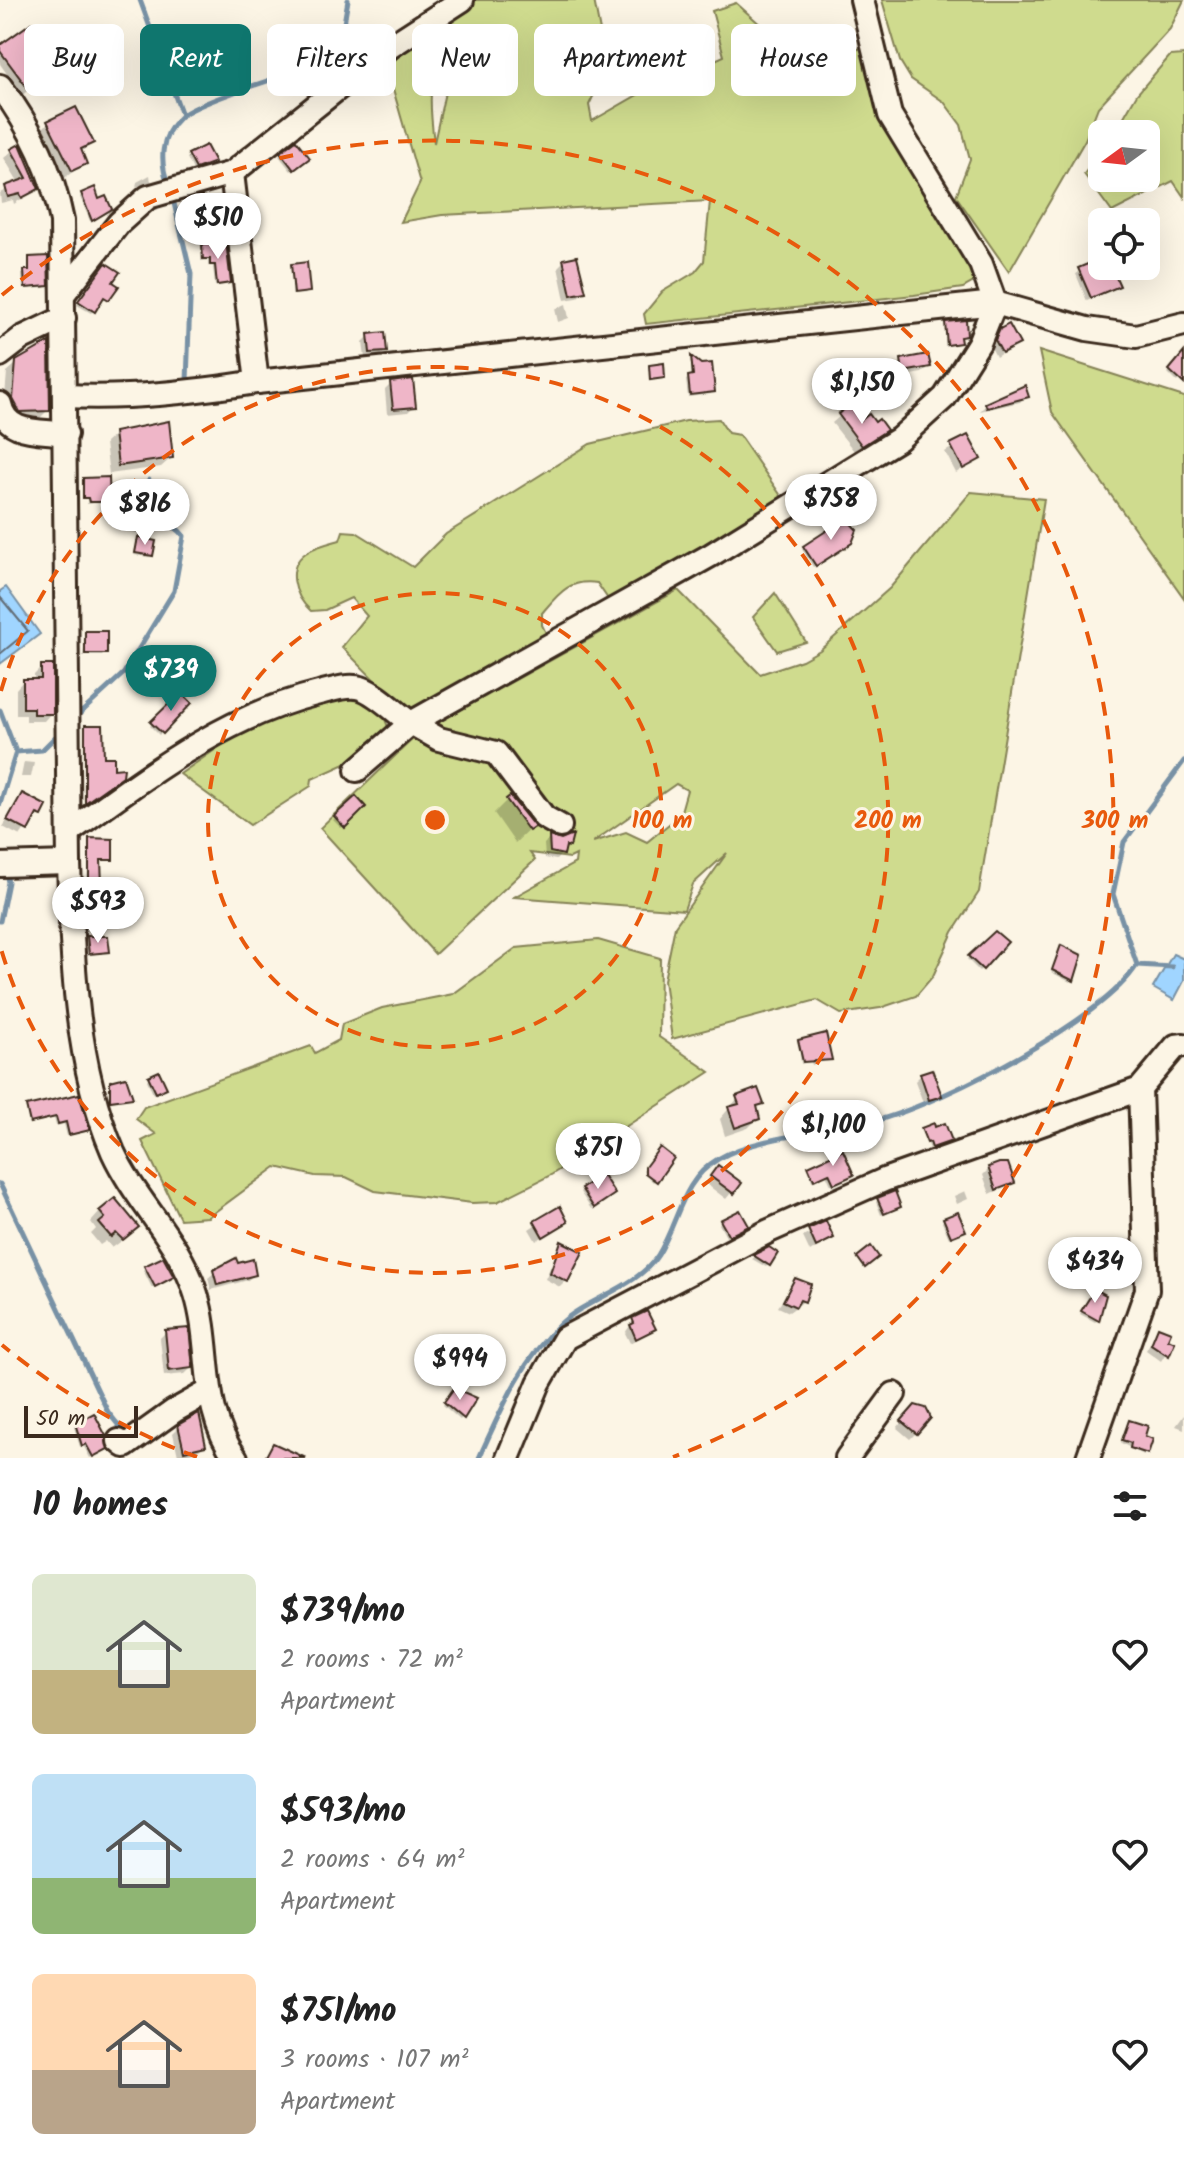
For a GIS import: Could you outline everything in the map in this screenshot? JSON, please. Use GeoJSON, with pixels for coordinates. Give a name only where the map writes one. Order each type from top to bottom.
{"type":"FeatureCollection","features":[{"type":"Feature","properties":{"kind":"street"},"geometry":{"type":"LineString","coordinates":[[65,292],[119,223],[148,197],[232,173],[391,46],[462,0]]}},
{"type":"Feature","properties":{"kind":"street"},"geometry":{"type":"LineString","coordinates":[[357,770],[411,723],[711,555],[899,439],[945,397],[979,343],[995,303],[981,264],[890,115],[862,0]]}},
{"type":"Feature","properties":{"kind":"street"},"geometry":{"type":"LineString","coordinates":[[0,86],[21,114],[55,184],[62,221],[69,863],[71,939],[80,1017],[96,1099],[113,1150],[135,1194],[189,1273],[202,1314],[208,1392],[219,1427],[236,1458]]}},
{"type":"Feature","properties":{"kind":"street"},"geometry":{"type":"LineString","coordinates":[[232,173],[257,382]]}},
{"type":"Feature","properties":{"kind":"street"},"geometry":{"type":"LineString","coordinates":[[65,396],[123,398],[184,393],[257,382],[995,303],[1087,329],[1136,336],[1184,324]]}},
{"type":"Feature","properties":{"kind":"street"},"geometry":{"type":"LineString","coordinates":[[0,355],[22,338],[64,318]]}},
{"type":"Feature","properties":{"kind":"street"},"geometry":{"type":"LineString","coordinates":[[0,404],[2,417],[14,428],[66,434]]}},
{"type":"Feature","properties":{"kind":"street"},"geometry":{"type":"LineString","coordinates":[[69,832],[182,751],[251,716],[339,688],[360,687],[439,739],[496,753],[544,817],[560,826]]}},
{"type":"Feature","properties":{"kind":"street"},"geometry":{"type":"LineString","coordinates":[[0,865],[69,863]]}},
{"type":"Feature","properties":{"kind":"street"},"geometry":{"type":"LineString","coordinates":[[508,1458],[539,1383],[565,1338],[769,1231],[884,1180],[1140,1089],[1181,1043]]}},
{"type":"Feature","properties":{"kind":"street"},"geometry":{"type":"LineString","coordinates":[[1088,1458],[1147,1290],[1140,1089]]}},
{"type":"Feature","properties":{"kind":"street"},"geometry":{"type":"LineString","coordinates":[[119,1441],[125,1446],[174,1411],[208,1392]]}},
{"type":"Feature","properties":{"kind":"street"},"geometry":{"type":"LineString","coordinates":[[847,1458],[894,1394]]}},
{"type":"Feature","properties":{"kind":"green space"},"geometry":{"type":"Polygon","coordinates":[[[475,0],[594,0],[599,24],[534,24],[534,96],[593,96],[589,105],[592,121],[636,96],[715,96],[715,60],[724,56],[712,11],[736,3],[760,24],[731,24],[731,96],[856,96],[856,50],[865,47],[977,280],[963,288],[914,295],[646,324],[644,314],[662,292],[695,272],[704,261],[710,201],[442,215],[401,222],[420,183],[395,96],[396,54],[412,43],[412,96],[431,96],[434,143],[444,96],[518,96],[518,24],[440,24],[475,0]]]}},
{"type":"Feature","properties":{"kind":"green space"},"geometry":{"type":"Polygon","coordinates":[[[882,0],[1184,0],[1170,29],[1098,107],[1093,120],[1088,120],[1085,140],[1009,272],[956,196],[970,159],[961,125],[944,102],[911,79],[900,61],[882,0]]]}},
{"type":"Feature","properties":{"kind":"green space"},"geometry":{"type":"Polygon","coordinates":[[[1184,55],[1184,197],[1173,181],[1160,188],[1160,120],[1122,120],[1137,94],[1170,56],[1184,55]]]}},
{"type":"Feature","properties":{"kind":"green space"},"geometry":{"type":"Polygon","coordinates":[[[1097,192],[1151,192],[1120,208],[1109,208],[1097,192]]]}},
{"type":"Feature","properties":{"kind":"green space"},"geometry":{"type":"Polygon","coordinates":[[[1039,351],[1184,397],[1184,598],[1052,412],[1039,351]]]}},
{"type":"Feature","properties":{"kind":"green space"},"geometry":{"type":"Polygon","coordinates":[[[719,419],[728,433],[739,435],[788,506],[612,605],[597,583],[572,585],[542,613],[542,625],[548,637],[408,714],[342,647],[367,616],[351,598],[325,610],[311,611],[296,589],[294,572],[301,557],[340,540],[343,531],[356,532],[413,567],[446,534],[590,444],[686,421],[719,419]]]}},
{"type":"Feature","properties":{"kind":"green space"},"geometry":{"type":"Polygon","coordinates":[[[971,492],[1044,499],[979,892],[953,932],[933,976],[916,996],[880,1008],[841,1014],[817,1000],[672,1039],[664,980],[675,926],[727,853],[693,884],[684,910],[514,897],[575,863],[576,855],[570,858],[530,853],[535,860],[435,954],[320,828],[419,733],[678,590],[760,674],[802,660],[820,650],[890,588],[971,492]],[[676,784],[593,842],[626,832],[647,842],[680,815],[687,790],[676,784]]]}},
{"type":"Feature","properties":{"kind":"green space"},"geometry":{"type":"Polygon","coordinates":[[[775,593],[806,642],[777,651],[753,617],[775,593]]]}},
{"type":"Feature","properties":{"kind":"green space"},"geometry":{"type":"Polygon","coordinates":[[[351,694],[365,695],[384,717],[390,732],[363,756],[312,779],[311,786],[250,825],[180,774],[258,720],[351,694]]]}},
{"type":"Feature","properties":{"kind":"green space"},"geometry":{"type":"Polygon","coordinates":[[[598,940],[660,958],[659,1037],[710,1072],[551,1175],[497,1202],[472,1203],[375,1191],[346,1177],[315,1176],[276,1167],[208,1217],[180,1219],[142,1141],[156,1134],[136,1119],[144,1107],[311,1046],[315,1053],[339,1040],[342,1024],[382,1008],[453,994],[516,948],[598,940]]]}},
{"type":"Feature","properties":{"kind":"water"},"geometry":{"type":"Polygon","coordinates":[[[6,587],[40,634],[0,664],[0,591],[6,587]]]}},
{"type":"Feature","properties":{"kind":"water"},"geometry":{"type":"Polygon","coordinates":[[[1173,954],[1184,959],[1184,981],[1174,1000],[1153,988],[1173,954]]]}},
{"type":"Feature","properties":{"kind":"building"},"geometry":{"type":"Polygon","coordinates":[[[24,28],[24,83],[0,51],[0,45],[24,28]]]}},
{"type":"Feature","properties":{"kind":"building"},"geometry":{"type":"Polygon","coordinates":[[[76,107],[94,143],[81,149],[87,164],[72,171],[47,121],[76,107]]]}},
{"type":"Feature","properties":{"kind":"building"},"geometry":{"type":"Polygon","coordinates":[[[296,140],[310,158],[294,170],[280,152],[296,140]]]}},
{"type":"Feature","properties":{"kind":"building"},"geometry":{"type":"Polygon","coordinates":[[[20,144],[39,189],[22,198],[20,194],[8,197],[5,186],[27,178],[11,149],[20,144]]]}},
{"type":"Feature","properties":{"kind":"building"},"geometry":{"type":"Polygon","coordinates":[[[206,145],[215,162],[196,169],[188,154],[206,145]]]}},
{"type":"Feature","properties":{"kind":"building"},"geometry":{"type":"Polygon","coordinates":[[[95,187],[99,199],[106,196],[112,209],[92,221],[81,193],[95,187]]]}},
{"type":"Feature","properties":{"kind":"building"},"geometry":{"type":"Polygon","coordinates":[[[202,196],[207,213],[189,218],[185,201],[202,196]]]}},
{"type":"Feature","properties":{"kind":"building"},"geometry":{"type":"Polygon","coordinates":[[[226,242],[231,283],[217,285],[215,265],[210,265],[210,259],[203,259],[202,245],[226,242]]]}},
{"type":"Feature","properties":{"kind":"building"},"geometry":{"type":"Polygon","coordinates":[[[48,256],[49,286],[25,288],[24,270],[29,270],[29,257],[48,256]]]}},
{"type":"Feature","properties":{"kind":"building"},"geometry":{"type":"Polygon","coordinates":[[[577,256],[586,292],[571,295],[563,259],[577,256]]]}},
{"type":"Feature","properties":{"kind":"building"},"geometry":{"type":"Polygon","coordinates":[[[307,262],[310,292],[294,294],[291,264],[307,262]]]}},
{"type":"Feature","properties":{"kind":"building"},"geometry":{"type":"Polygon","coordinates":[[[106,263],[120,272],[113,282],[119,286],[109,300],[104,297],[95,312],[78,301],[106,263]]]}},
{"type":"Feature","properties":{"kind":"building"},"geometry":{"type":"Polygon","coordinates":[[[1088,264],[1088,280],[1117,280],[1120,286],[1091,298],[1078,268],[1088,264]]]}},
{"type":"Feature","properties":{"kind":"building"},"geometry":{"type":"Polygon","coordinates":[[[966,320],[967,336],[960,337],[961,343],[947,345],[945,322],[966,320]]]}},
{"type":"Feature","properties":{"kind":"building"},"geometry":{"type":"Polygon","coordinates":[[[1009,324],[1020,344],[1002,353],[995,340],[1000,329],[1009,324]]]}},
{"type":"Feature","properties":{"kind":"building"},"geometry":{"type":"Polygon","coordinates":[[[385,332],[387,352],[370,353],[368,334],[385,332]]]}},
{"type":"Feature","properties":{"kind":"building"},"geometry":{"type":"Polygon","coordinates":[[[49,342],[50,411],[20,412],[13,399],[16,361],[49,342]]]}},
{"type":"Feature","properties":{"kind":"building"},"geometry":{"type":"Polygon","coordinates":[[[1184,352],[1184,384],[1169,370],[1184,352]]]}},
{"type":"Feature","properties":{"kind":"building"},"geometry":{"type":"Polygon","coordinates":[[[928,354],[931,367],[903,372],[901,359],[928,354]]]}},
{"type":"Feature","properties":{"kind":"building"},"geometry":{"type":"Polygon","coordinates":[[[691,356],[701,364],[712,363],[715,392],[690,395],[688,376],[693,375],[691,356]]]}},
{"type":"Feature","properties":{"kind":"building"},"geometry":{"type":"Polygon","coordinates":[[[664,363],[665,378],[650,380],[649,365],[664,363]]]}},
{"type":"Feature","properties":{"kind":"building"},"geometry":{"type":"Polygon","coordinates":[[[413,379],[416,407],[393,409],[390,382],[413,379]]]}},
{"type":"Feature","properties":{"kind":"building"},"geometry":{"type":"Polygon","coordinates":[[[1025,385],[1029,397],[987,408],[985,403],[1025,385]]]}},
{"type":"Feature","properties":{"kind":"building"},"geometry":{"type":"Polygon","coordinates":[[[850,405],[861,420],[869,414],[875,422],[879,419],[887,430],[862,446],[838,414],[850,405]]]}},
{"type":"Feature","properties":{"kind":"building"},"geometry":{"type":"Polygon","coordinates":[[[169,421],[173,458],[118,466],[114,432],[169,421]]]}},
{"type":"Feature","properties":{"kind":"building"},"geometry":{"type":"Polygon","coordinates":[[[968,435],[981,459],[963,469],[950,444],[968,435]]]}},
{"type":"Feature","properties":{"kind":"building"},"geometry":{"type":"Polygon","coordinates":[[[109,477],[110,502],[89,502],[88,498],[83,498],[83,478],[109,477]]]}},
{"type":"Feature","properties":{"kind":"building"},"geometry":{"type":"Polygon","coordinates":[[[132,515],[146,518],[144,532],[130,529],[132,515]]]}},
{"type":"Feature","properties":{"kind":"building"},"geometry":{"type":"Polygon","coordinates":[[[846,518],[857,530],[852,543],[816,566],[803,546],[846,518]]]}},
{"type":"Feature","properties":{"kind":"building"},"geometry":{"type":"Polygon","coordinates":[[[138,537],[156,541],[153,556],[135,553],[138,537]]]}},
{"type":"Feature","properties":{"kind":"building"},"geometry":{"type":"Polygon","coordinates":[[[85,631],[107,631],[107,654],[85,654],[85,631]]]}},
{"type":"Feature","properties":{"kind":"building"},"geometry":{"type":"Polygon","coordinates":[[[41,665],[53,665],[53,714],[33,714],[33,708],[23,708],[23,679],[41,679],[41,665]]]}},
{"type":"Feature","properties":{"kind":"building"},"geometry":{"type":"Polygon","coordinates":[[[181,692],[192,703],[163,734],[150,722],[181,692]]]}},
{"type":"Feature","properties":{"kind":"building"},"geometry":{"type":"Polygon","coordinates":[[[85,725],[103,725],[104,757],[114,757],[114,769],[124,768],[123,776],[85,803],[85,725]]]}},
{"type":"Feature","properties":{"kind":"building"},"geometry":{"type":"Polygon","coordinates":[[[22,793],[47,806],[42,816],[37,814],[28,831],[7,820],[22,793]]]}},
{"type":"Feature","properties":{"kind":"building"},"geometry":{"type":"Polygon","coordinates":[[[356,796],[366,807],[345,828],[334,816],[356,796]]]}},
{"type":"Feature","properties":{"kind":"building"},"geometry":{"type":"Polygon","coordinates":[[[510,796],[535,827],[529,831],[506,799],[510,796]]]}},
{"type":"Feature","properties":{"kind":"building"},"geometry":{"type":"Polygon","coordinates":[[[573,835],[564,855],[550,852],[549,836],[561,840],[573,835]]]}},
{"type":"Feature","properties":{"kind":"building"},"geometry":{"type":"Polygon","coordinates":[[[89,838],[113,839],[113,860],[101,860],[102,884],[89,884],[89,838]]]}},
{"type":"Feature","properties":{"kind":"building"},"geometry":{"type":"Polygon","coordinates":[[[995,931],[1008,942],[983,970],[968,956],[995,931]]]}},
{"type":"Feature","properties":{"kind":"building"},"geometry":{"type":"Polygon","coordinates":[[[87,936],[108,936],[110,952],[89,954],[87,936]]]}},
{"type":"Feature","properties":{"kind":"building"},"geometry":{"type":"Polygon","coordinates":[[[1061,945],[1082,955],[1074,981],[1052,970],[1061,945]]]}},
{"type":"Feature","properties":{"kind":"building"},"geometry":{"type":"Polygon","coordinates":[[[826,1033],[832,1060],[803,1062],[798,1040],[826,1033]]]}},
{"type":"Feature","properties":{"kind":"building"},"geometry":{"type":"Polygon","coordinates":[[[932,1069],[942,1096],[929,1100],[920,1073],[932,1069]]]}},
{"type":"Feature","properties":{"kind":"building"},"geometry":{"type":"Polygon","coordinates":[[[159,1071],[167,1088],[156,1093],[148,1076],[159,1071]]]}},
{"type":"Feature","properties":{"kind":"building"},"geometry":{"type":"Polygon","coordinates":[[[126,1077],[133,1098],[110,1101],[110,1081],[126,1077]]]}},
{"type":"Feature","properties":{"kind":"building"},"geometry":{"type":"Polygon","coordinates":[[[758,1088],[764,1104],[757,1106],[760,1119],[735,1128],[728,1107],[739,1104],[736,1096],[758,1088]]]}},
{"type":"Feature","properties":{"kind":"building"},"geometry":{"type":"Polygon","coordinates":[[[79,1094],[90,1130],[69,1135],[66,1122],[58,1124],[56,1117],[30,1123],[26,1106],[79,1094]]]}},
{"type":"Feature","properties":{"kind":"building"},"geometry":{"type":"Polygon","coordinates":[[[934,1123],[935,1127],[945,1123],[952,1141],[932,1148],[930,1142],[927,1143],[921,1128],[934,1123]]]}},
{"type":"Feature","properties":{"kind":"building"},"geometry":{"type":"Polygon","coordinates":[[[660,1147],[674,1158],[657,1182],[645,1173],[645,1167],[660,1147]]]}},
{"type":"Feature","properties":{"kind":"building"},"geometry":{"type":"Polygon","coordinates":[[[843,1150],[854,1175],[834,1184],[829,1173],[814,1180],[808,1166],[843,1150]]]}},
{"type":"Feature","properties":{"kind":"building"},"geometry":{"type":"Polygon","coordinates":[[[1008,1163],[1015,1183],[996,1190],[988,1167],[1008,1163]]]}},
{"type":"Feature","properties":{"kind":"building"},"geometry":{"type":"Polygon","coordinates":[[[718,1165],[742,1183],[734,1194],[710,1176],[718,1165]]]}},
{"type":"Feature","properties":{"kind":"building"},"geometry":{"type":"Polygon","coordinates":[[[603,1175],[615,1194],[594,1208],[581,1188],[603,1175]]]}},
{"type":"Feature","properties":{"kind":"building"},"geometry":{"type":"Polygon","coordinates":[[[895,1191],[901,1207],[884,1214],[877,1198],[895,1191]]]}},
{"type":"Feature","properties":{"kind":"building"},"geometry":{"type":"Polygon","coordinates":[[[115,1198],[139,1227],[123,1240],[116,1233],[111,1237],[99,1223],[105,1218],[99,1211],[115,1198]]]}},
{"type":"Feature","properties":{"kind":"building"},"geometry":{"type":"Polygon","coordinates":[[[560,1206],[568,1222],[543,1237],[534,1221],[560,1206]]]}},
{"type":"Feature","properties":{"kind":"building"},"geometry":{"type":"Polygon","coordinates":[[[740,1210],[749,1226],[729,1236],[720,1220],[740,1210]]]}},
{"type":"Feature","properties":{"kind":"building"},"geometry":{"type":"Polygon","coordinates":[[[958,1212],[966,1231],[951,1237],[943,1218],[958,1212]]]}},
{"type":"Feature","properties":{"kind":"building"},"geometry":{"type":"Polygon","coordinates":[[[826,1221],[834,1238],[816,1247],[808,1229],[826,1221]]]}},
{"type":"Feature","properties":{"kind":"building"},"geometry":{"type":"Polygon","coordinates":[[[561,1241],[583,1252],[568,1282],[550,1273],[561,1241]]]}},
{"type":"Feature","properties":{"kind":"building"},"geometry":{"type":"Polygon","coordinates":[[[1116,1244],[1128,1244],[1128,1275],[1111,1275],[1116,1244]]]}},
{"type":"Feature","properties":{"kind":"building"},"geometry":{"type":"Polygon","coordinates":[[[871,1246],[879,1257],[865,1268],[857,1257],[871,1246]]]}},
{"type":"Feature","properties":{"kind":"building"},"geometry":{"type":"Polygon","coordinates":[[[769,1247],[778,1253],[770,1266],[753,1255],[769,1247]]]}},
{"type":"Feature","properties":{"kind":"building"},"geometry":{"type":"Polygon","coordinates":[[[163,1257],[174,1277],[155,1287],[144,1266],[163,1257]]]}},
{"type":"Feature","properties":{"kind":"building"},"geometry":{"type":"Polygon","coordinates":[[[236,1258],[238,1263],[253,1259],[256,1275],[217,1285],[213,1270],[236,1258]]]}},
{"type":"Feature","properties":{"kind":"building"},"geometry":{"type":"Polygon","coordinates":[[[795,1278],[811,1284],[805,1302],[800,1300],[796,1307],[783,1301],[795,1278]]]}},
{"type":"Feature","properties":{"kind":"building"},"geometry":{"type":"Polygon","coordinates":[[[1095,1289],[1106,1295],[1099,1321],[1081,1311],[1095,1289]]]}},
{"type":"Feature","properties":{"kind":"building"},"geometry":{"type":"Polygon","coordinates":[[[647,1311],[656,1329],[636,1339],[630,1325],[634,1323],[632,1318],[647,1311]]]}},
{"type":"Feature","properties":{"kind":"building"},"geometry":{"type":"Polygon","coordinates":[[[1158,1327],[1171,1332],[1168,1339],[1175,1342],[1169,1356],[1151,1344],[1158,1327]]]}},
{"type":"Feature","properties":{"kind":"building"},"geometry":{"type":"Polygon","coordinates":[[[189,1328],[193,1368],[169,1371],[165,1330],[189,1328]]]}},
{"type":"Feature","properties":{"kind":"building"},"geometry":{"type":"Polygon","coordinates":[[[454,1388],[477,1398],[464,1419],[444,1402],[454,1388]]]}},
{"type":"Feature","properties":{"kind":"building"},"geometry":{"type":"Polygon","coordinates":[[[915,1405],[926,1408],[931,1418],[917,1434],[901,1421],[915,1405]]]}},
{"type":"Feature","properties":{"kind":"building"},"geometry":{"type":"Polygon","coordinates":[[[94,1413],[106,1436],[108,1449],[93,1457],[86,1444],[82,1446],[75,1423],[94,1413]]]}},
{"type":"Feature","properties":{"kind":"building"},"geometry":{"type":"Polygon","coordinates":[[[199,1413],[206,1446],[184,1451],[178,1425],[199,1413]]]}},
{"type":"Feature","properties":{"kind":"building"},"geometry":{"type":"Polygon","coordinates":[[[1129,1420],[1148,1426],[1145,1436],[1153,1439],[1148,1454],[1130,1448],[1131,1443],[1122,1440],[1129,1420]]]}},
{"type":"Feature","properties":{"kind":"building"},"geometry":{"type":"Polygon","coordinates":[[[273,1443],[306,1458],[265,1458],[273,1443]]]}},
{"type":"Feature","properties":{"kind":"waterway"},"geometry":{"type":"LineString","coordinates":[[140,0],[182,115]]}},
{"type":"Feature","properties":{"kind":"waterway"},"geometry":{"type":"LineString","coordinates":[[169,186],[163,150],[173,124],[190,110],[207,102],[338,58],[348,0]]}},
{"type":"Feature","properties":{"kind":"waterway"},"geometry":{"type":"LineString","coordinates":[[172,195],[191,274],[187,381]]}},
{"type":"Feature","properties":{"kind":"waterway"},"geometry":{"type":"LineString","coordinates":[[73,720],[124,673],[174,591],[184,536],[145,508],[149,480]]}},
{"type":"Feature","properties":{"kind":"waterway"},"geometry":{"type":"LineString","coordinates":[[0,710],[16,752]]}},
{"type":"Feature","properties":{"kind":"waterway"},"geometry":{"type":"LineString","coordinates":[[0,804],[16,752],[42,750],[60,732]]}},
{"type":"Feature","properties":{"kind":"waterway"},"geometry":{"type":"LineString","coordinates":[[479,1458],[513,1387],[546,1338],[571,1315],[638,1276],[649,1266],[665,1242],[688,1190],[696,1178],[718,1159],[754,1144],[882,1119],[944,1095],[1058,1033],[1119,987],[1137,965],[1113,894],[1124,842],[1184,761]]}},
{"type":"Feature","properties":{"kind":"waterway"},"geometry":{"type":"LineString","coordinates":[[0,921],[8,882],[5,870]]}},
{"type":"Feature","properties":{"kind":"waterway"},"geometry":{"type":"LineString","coordinates":[[1137,965],[1172,967]]}},
{"type":"Feature","properties":{"kind":"waterway"},"geometry":{"type":"LineString","coordinates":[[0,1184],[108,1412],[127,1436]]}}]}
